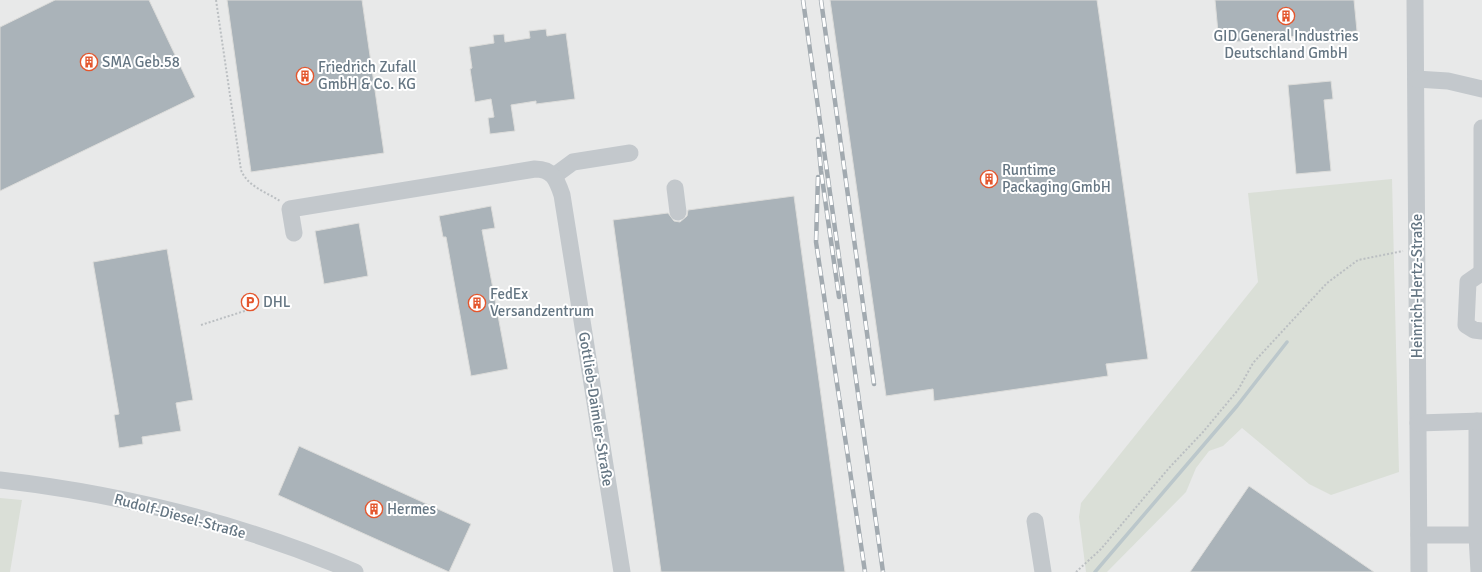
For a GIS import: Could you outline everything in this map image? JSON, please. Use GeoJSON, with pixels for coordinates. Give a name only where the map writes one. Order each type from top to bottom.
{"type":"FeatureCollection","features":[{"type":"Feature","properties":{"kind":"street","name":"Heinrich-Hertz-Straße"},"geometry":{"type":"LineString","coordinates":[[1416,0],[1419,572]]}},
{"type":"Feature","properties":{"kind":"street"},"geometry":{"type":"LineString","coordinates":[[1416,80],[1448,81],[1482,89]]}},
{"type":"Feature","properties":{"kind":"street"},"geometry":{"type":"LineString","coordinates":[[1482,128],[1482,273],[1468,282],[1466,325],[1474,330],[1482,331]]}},
{"type":"Feature","properties":{"kind":"street"},"geometry":{"type":"LineString","coordinates":[[294,233],[290,209],[535,169],[543,169],[554,176],[573,162],[630,153]]}},
{"type":"Feature","properties":{"kind":"street","name":"Gottlieb-Daimler-Straße"},"geometry":{"type":"LineString","coordinates":[[554,176],[562,195],[622,572]]}},
{"type":"Feature","properties":{"kind":"street"},"geometry":{"type":"LineString","coordinates":[[675,188],[678,212]]}},
{"type":"Feature","properties":{"kind":"street"},"geometry":{"type":"LineString","coordinates":[[1418,422],[1480,421],[1477,535],[1478,572]]}},
{"type":"Feature","properties":{"kind":"street","name":"Rudolf-Diesel-Straße"},"geometry":{"type":"LineString","coordinates":[[0,480],[59,488],[182,514],[238,529],[355,572]]}},
{"type":"Feature","properties":{"kind":"street"},"geometry":{"type":"LineString","coordinates":[[1035,520],[1043,572]]}},
{"type":"Feature","properties":{"kind":"street"},"geometry":{"type":"LineString","coordinates":[[1419,535],[1477,535]]}},
{"type":"Feature","properties":{"kind":"path"},"geometry":{"type":"LineString","coordinates":[[216,0],[236,141],[244,177],[290,209]]}},
{"type":"Feature","properties":{"kind":"path"},"geometry":{"type":"LineString","coordinates":[[1076,572],[1101,549],[1169,468],[1203,432],[1238,390],[1254,363],[1327,283],[1358,260],[1418,248]]}},
{"type":"Feature","properties":{"kind":"path"},"geometry":{"type":"LineString","coordinates":[[201,325],[257,307]]}},
{"type":"Feature","properties":{"kind":"shaded area"},"geometry":{"type":"Polygon","coordinates":[[[0,0],[1482,0],[1482,572],[0,572],[0,0]]]}},
{"type":"Feature","properties":{"kind":"shaded area"},"geometry":{"type":"Polygon","coordinates":[[[1392,179],[1399,472],[1331,495],[1309,484],[1242,428],[1223,446],[1209,451],[1196,468],[1186,492],[1107,572],[1086,572],[1079,517],[1081,503],[1258,282],[1248,193],[1392,179]]]}},
{"type":"Feature","properties":{"kind":"shaded area"},"geometry":{"type":"Polygon","coordinates":[[[0,498],[22,500],[10,572],[0,572],[0,498]]]}},
{"type":"Feature","properties":{"kind":"building","name":"SMA Geb.58"},"geometry":{"type":"Polygon","coordinates":[[[55,0],[149,0],[195,97],[0,191],[0,27],[55,0]]]}},
{"type":"Feature","properties":{"kind":"building","name":"Friedrich Zufall GmbH & Co. KG"},"geometry":{"type":"Polygon","coordinates":[[[227,0],[362,0],[384,153],[251,172],[227,0]]]}},
{"type":"Feature","properties":{"kind":"building","name":"Runtime Packaging GmbH"},"geometry":{"type":"Polygon","coordinates":[[[830,0],[1097,0],[1148,359],[1106,364],[1108,376],[934,401],[933,389],[886,396],[830,0]]]}},
{"type":"Feature","properties":{"kind":"building","name":"GID General Industries Deutschland GmbH"},"geometry":{"type":"Polygon","coordinates":[[[1215,0],[1354,0],[1357,31],[1219,43],[1215,0]]]}},
{"type":"Feature","properties":{"kind":"building"},"geometry":{"type":"Polygon","coordinates":[[[546,29],[547,36],[566,33],[575,99],[536,104],[536,101],[511,105],[515,131],[490,134],[488,118],[494,117],[491,99],[475,102],[470,69],[472,68],[469,47],[494,43],[493,35],[504,34],[505,42],[530,38],[529,31],[546,29]]]}},
{"type":"Feature","properties":{"kind":"building"},"geometry":{"type":"Polygon","coordinates":[[[1331,81],[1333,99],[1324,100],[1331,171],[1296,174],[1288,85],[1331,81]]]}},
{"type":"Feature","properties":{"kind":"building"},"geometry":{"type":"Polygon","coordinates":[[[794,196],[845,572],[661,572],[613,220],[668,213],[674,221],[680,222],[687,216],[688,210],[794,196]]]}},
{"type":"Feature","properties":{"kind":"building","name":"FedEx Versandzentrum"},"geometry":{"type":"Polygon","coordinates":[[[491,206],[495,228],[482,230],[508,369],[471,376],[446,237],[443,237],[439,216],[491,206]]]}},
{"type":"Feature","properties":{"kind":"building"},"geometry":{"type":"Polygon","coordinates":[[[359,223],[368,276],[324,284],[315,231],[359,223]]]}},
{"type":"Feature","properties":{"kind":"building"},"geometry":{"type":"Polygon","coordinates":[[[167,249],[193,400],[176,403],[181,431],[142,437],[143,444],[119,448],[114,415],[119,414],[93,262],[167,249]]]}},
{"type":"Feature","properties":{"kind":"building","name":"Hermes"},"geometry":{"type":"Polygon","coordinates":[[[299,446],[471,524],[449,572],[278,495],[299,446]]]}},
{"type":"Feature","properties":{"kind":"building"},"geometry":{"type":"Polygon","coordinates":[[[1249,486],[1374,572],[1190,572],[1249,486]]]}},
{"type":"Feature","properties":{"kind":"waterway"},"geometry":{"type":"LineString","coordinates":[[1095,572],[1237,406],[1287,342]]}},
{"type":"Feature","properties":{"kind":"railway"},"geometry":{"type":"LineString","coordinates":[[803,0],[883,572]]}},
{"type":"Feature","properties":{"kind":"railway"},"geometry":{"type":"LineString","coordinates":[[821,0],[874,384]]}},
{"type":"Feature","properties":{"kind":"railway"},"geometry":{"type":"LineString","coordinates":[[818,139],[821,171],[839,297]]}},
{"type":"Feature","properties":{"kind":"railway"},"geometry":{"type":"LineString","coordinates":[[818,177],[816,242],[865,572]]}},
{"type":"Feature","properties":{"kind":"place","name":"GID General Industries Deutschland GmbH"},"geometry":{"type":"Point","coordinates":[1286,16]}},
{"type":"Feature","properties":{"kind":"place","name":"SMA Geb.58"},"geometry":{"type":"Point","coordinates":[89,62]}},
{"type":"Feature","properties":{"kind":"place","name":"Friedrich Zufall GmbH & Co. KG"},"geometry":{"type":"Point","coordinates":[305,76]}},
{"type":"Feature","properties":{"kind":"place","name":"Runtime Packaging GmbH"},"geometry":{"type":"Point","coordinates":[989,179]}},
{"type":"Feature","properties":{"kind":"place","name":"DHL"},"geometry":{"type":"Point","coordinates":[250,302]}},
{"type":"Feature","properties":{"kind":"place","name":"FedEx Versandzentrum"},"geometry":{"type":"Point","coordinates":[477,303]}},
{"type":"Feature","properties":{"kind":"place","name":"Hermes"},"geometry":{"type":"Point","coordinates":[374,509]}}]}
